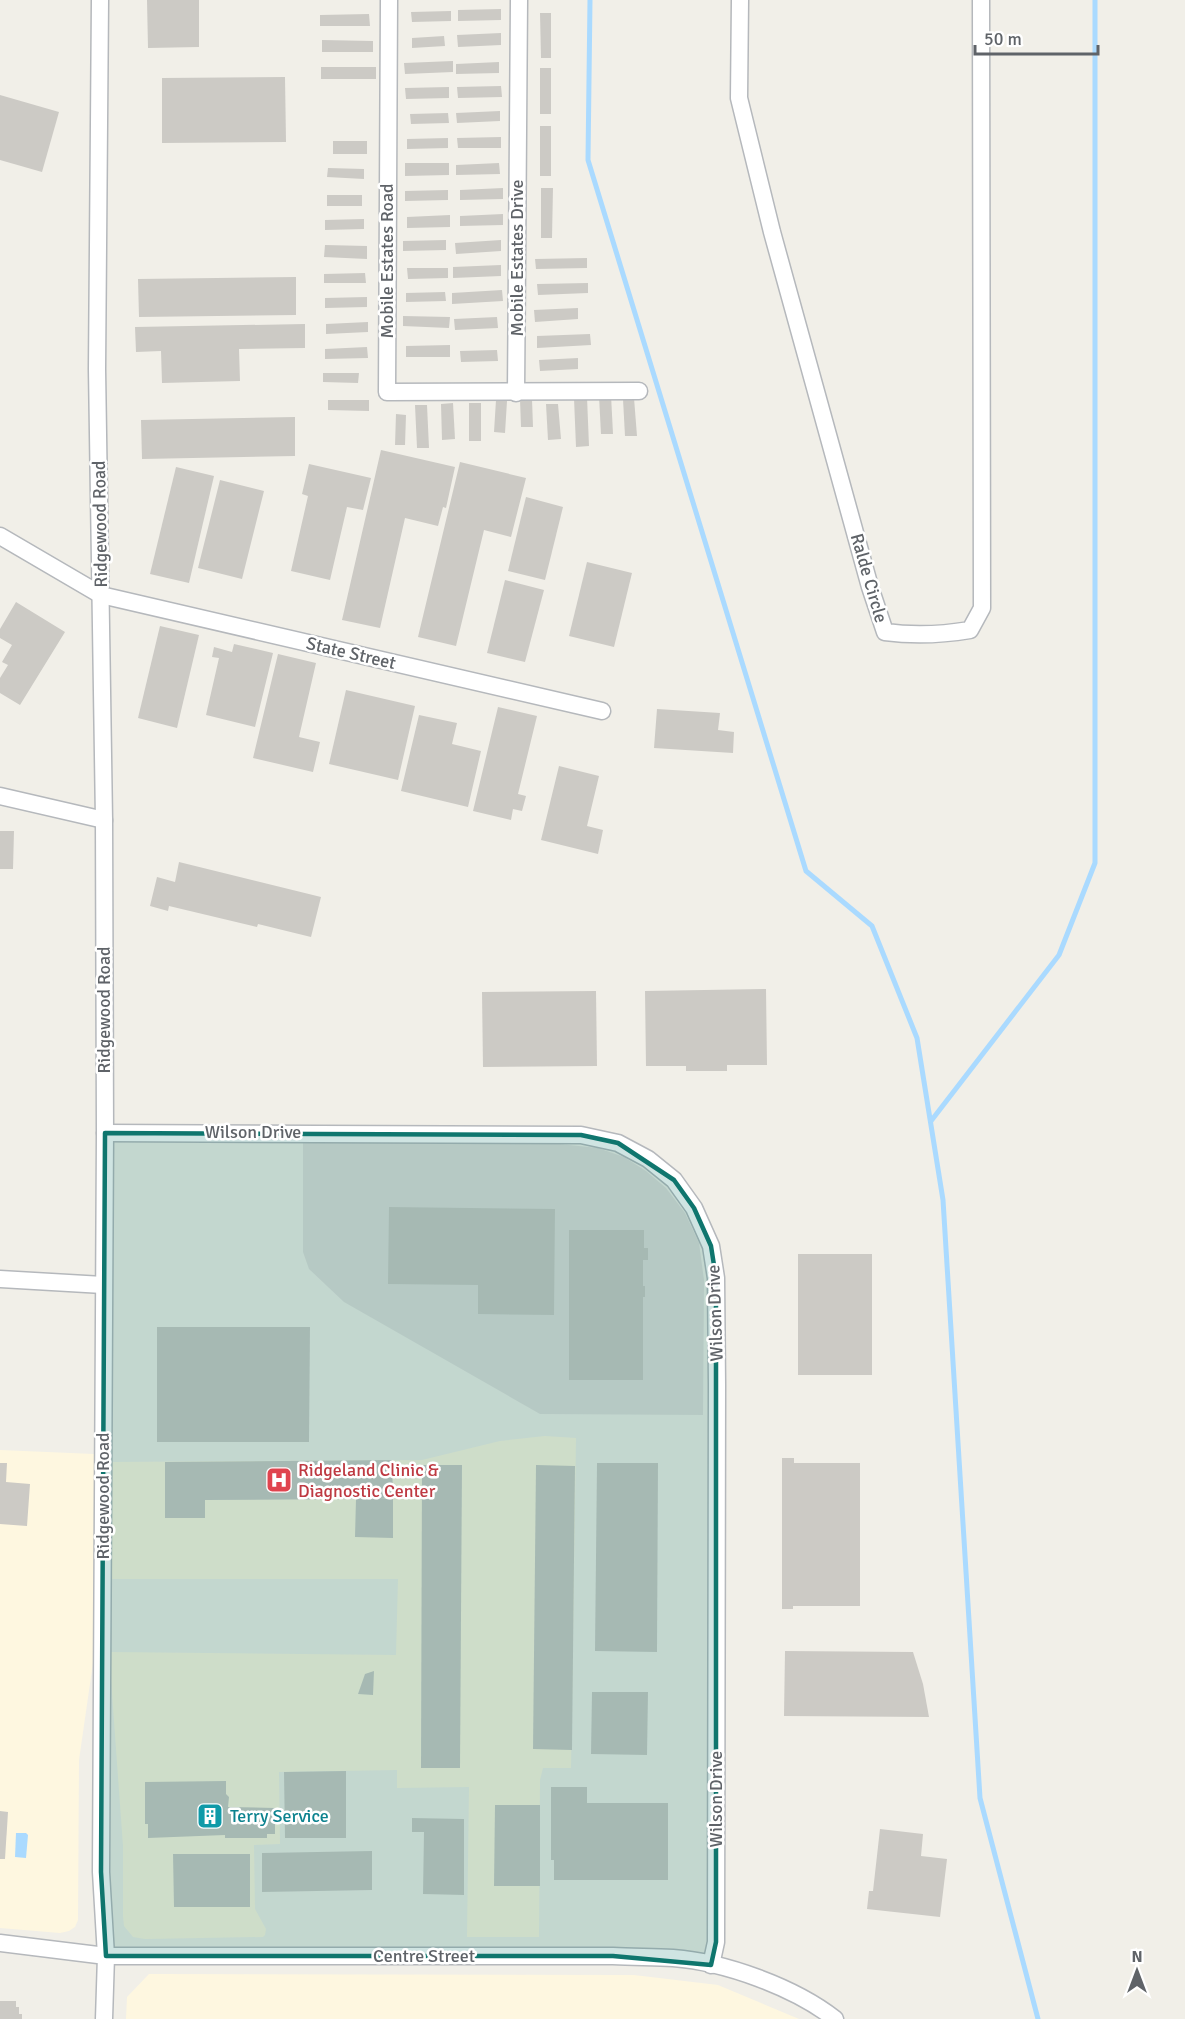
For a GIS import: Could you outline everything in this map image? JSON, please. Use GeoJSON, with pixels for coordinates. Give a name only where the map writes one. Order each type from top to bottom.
{"type":"FeatureCollection","features":[{"type":"Feature","properties":{"kind":"street","name":"Ridgewood Road"},"geometry":{"type":"LineString","coordinates":[[100,0],[97,369],[104,819],[105,1132],[101,1872],[106,1956],[104,2019]]}},
{"type":"Feature","properties":{"kind":"street","name":"Mobile Estates Road"},"geometry":{"type":"LineString","coordinates":[[388,0],[387,392],[516,393]]}},
{"type":"Feature","properties":{"kind":"street","name":"Mobile Estates Drive"},"geometry":{"type":"LineString","coordinates":[[516,393],[519,0]]}},
{"type":"Feature","properties":{"kind":"street","name":"Ralde Circle"},"geometry":{"type":"LineString","coordinates":[[740,0],[739,98],[772,232],[870,587],[885,632],[916,636],[970,630],[982,608],[981,0]]}},
{"type":"Feature","properties":{"kind":"street"},"geometry":{"type":"LineString","coordinates":[[516,393],[639,391]]}},
{"type":"Feature","properties":{"kind":"street","name":"State Street"},"geometry":{"type":"LineString","coordinates":[[0,536],[101,595],[602,711]]}},
{"type":"Feature","properties":{"kind":"street"},"geometry":{"type":"LineString","coordinates":[[0,796],[104,819]]}},
{"type":"Feature","properties":{"kind":"street","name":"Wilson Drive"},"geometry":{"type":"LineString","coordinates":[[105,1132],[580,1135],[618,1143],[648,1159],[674,1180],[694,1208],[711,1246],[716,1278],[716,1942],[711,1965]]}},
{"type":"Feature","properties":{"kind":"street"},"geometry":{"type":"LineString","coordinates":[[0,1279],[104,1285]]}},
{"type":"Feature","properties":{"kind":"street","name":"Centre Street"},"geometry":{"type":"LineString","coordinates":[[0,1943],[106,1956],[675,1958],[711,1965],[771,1983],[835,2019]]}},
{"type":"Feature","properties":{"kind":"highlighted area"},"geometry":{"type":"Polygon","coordinates":[[[105,1133],[581,1135],[618,1143],[674,1180],[694,1208],[711,1246],[716,1278],[716,1942],[711,1965],[613,1956],[106,1956],[101,1872],[105,1133]]]}},
{"type":"Feature","properties":{"kind":"shaded area"},"geometry":{"type":"Polygon","coordinates":[[[303,1141],[550,1143],[598,1148],[624,1157],[646,1171],[666,1188],[685,1213],[699,1243],[704,1280],[703,1415],[540,1414],[344,1302],[309,1269],[303,1252],[303,1141]]]}},
{"type":"Feature","properties":{"kind":"shaded area"},"geometry":{"type":"Polygon","coordinates":[[[545,1436],[576,1438],[571,1768],[543,1768],[540,1780],[539,1937],[467,1937],[469,1787],[397,1788],[397,1770],[279,1772],[280,1844],[254,1845],[255,1909],[266,1929],[263,1937],[145,1939],[133,1937],[124,1926],[123,1916],[123,1846],[109,1652],[396,1655],[398,1579],[109,1579],[110,1462],[422,1460],[500,1441],[545,1436]]]}},
{"type":"Feature","properties":{"kind":"shaded area"},"geometry":{"type":"Polygon","coordinates":[[[0,1450],[94,1454],[93,1663],[79,1760],[78,1920],[75,1927],[60,1933],[0,1928],[0,1450]]]}},
{"type":"Feature","properties":{"kind":"shaded area"},"geometry":{"type":"Polygon","coordinates":[[[149,1974],[634,1975],[718,1985],[799,2019],[126,2019],[127,1997],[149,1974]]]}},
{"type":"Feature","properties":{"kind":"water"},"geometry":{"type":"Polygon","coordinates":[[[16,1833],[28,1835],[26,1858],[15,1857],[16,1833]]]}},
{"type":"Feature","properties":{"kind":"building"},"geometry":{"type":"Polygon","coordinates":[[[147,0],[199,0],[199,47],[148,48],[147,0]]]}},
{"type":"Feature","properties":{"kind":"building"},"geometry":{"type":"Polygon","coordinates":[[[501,9],[501,20],[458,21],[458,10],[501,9]]]}},
{"type":"Feature","properties":{"kind":"building"},"geometry":{"type":"Polygon","coordinates":[[[451,11],[451,21],[412,22],[411,12],[451,11]]]}},
{"type":"Feature","properties":{"kind":"building"},"geometry":{"type":"Polygon","coordinates":[[[540,13],[551,13],[551,58],[541,58],[540,13]]]}},
{"type":"Feature","properties":{"kind":"building"},"geometry":{"type":"Polygon","coordinates":[[[369,14],[370,26],[320,26],[320,15],[369,14]]]}},
{"type":"Feature","properties":{"kind":"building"},"geometry":{"type":"Polygon","coordinates":[[[501,33],[501,45],[458,47],[457,35],[501,33]]]}},
{"type":"Feature","properties":{"kind":"building"},"geometry":{"type":"Polygon","coordinates":[[[444,36],[445,46],[412,48],[412,38],[444,36]]]}},
{"type":"Feature","properties":{"kind":"building"},"geometry":{"type":"Polygon","coordinates":[[[322,40],[373,41],[373,52],[322,52],[322,40]]]}},
{"type":"Feature","properties":{"kind":"building"},"geometry":{"type":"Polygon","coordinates":[[[453,61],[453,72],[405,74],[404,63],[453,61]]]}},
{"type":"Feature","properties":{"kind":"building"},"geometry":{"type":"Polygon","coordinates":[[[499,62],[499,73],[456,74],[456,64],[499,62]]]}},
{"type":"Feature","properties":{"kind":"building"},"geometry":{"type":"Polygon","coordinates":[[[321,67],[376,67],[376,79],[321,79],[321,67]]]}},
{"type":"Feature","properties":{"kind":"building"},"geometry":{"type":"Polygon","coordinates":[[[540,68],[551,68],[551,114],[540,114],[540,68]]]}},
{"type":"Feature","properties":{"kind":"building"},"geometry":{"type":"Polygon","coordinates":[[[285,77],[286,142],[162,143],[162,78],[285,77]]]}},
{"type":"Feature","properties":{"kind":"building"},"geometry":{"type":"Polygon","coordinates":[[[501,86],[502,97],[458,98],[457,87],[501,86]]]}},
{"type":"Feature","properties":{"kind":"building"},"geometry":{"type":"Polygon","coordinates":[[[449,87],[449,98],[406,99],[405,88],[449,87]]]}},
{"type":"Feature","properties":{"kind":"building"},"geometry":{"type":"Polygon","coordinates":[[[0,95],[59,112],[42,172],[0,160],[0,95]]]}},
{"type":"Feature","properties":{"kind":"building"},"geometry":{"type":"Polygon","coordinates":[[[500,111],[500,121],[457,123],[456,113],[500,111]]]}},
{"type":"Feature","properties":{"kind":"building"},"geometry":{"type":"Polygon","coordinates":[[[448,113],[449,123],[411,124],[410,114],[448,113]]]}},
{"type":"Feature","properties":{"kind":"building"},"geometry":{"type":"Polygon","coordinates":[[[540,126],[551,126],[551,176],[540,176],[540,126]]]}},
{"type":"Feature","properties":{"kind":"building"},"geometry":{"type":"Polygon","coordinates":[[[501,137],[501,148],[458,148],[457,138],[501,137]]]}},
{"type":"Feature","properties":{"kind":"building"},"geometry":{"type":"Polygon","coordinates":[[[448,138],[448,148],[407,149],[407,139],[448,138]]]}},
{"type":"Feature","properties":{"kind":"building"},"geometry":{"type":"Polygon","coordinates":[[[333,141],[367,141],[367,154],[333,154],[333,141]]]}},
{"type":"Feature","properties":{"kind":"building"},"geometry":{"type":"Polygon","coordinates":[[[405,163],[449,163],[449,175],[405,176],[405,163]]]}},
{"type":"Feature","properties":{"kind":"building"},"geometry":{"type":"Polygon","coordinates":[[[499,163],[500,174],[456,175],[456,165],[499,163]]]}},
{"type":"Feature","properties":{"kind":"building"},"geometry":{"type":"Polygon","coordinates":[[[328,168],[364,169],[364,179],[327,177],[328,168]]]}},
{"type":"Feature","properties":{"kind":"building"},"geometry":{"type":"Polygon","coordinates":[[[503,188],[503,199],[460,200],[460,190],[503,188]]]}},
{"type":"Feature","properties":{"kind":"building"},"geometry":{"type":"Polygon","coordinates":[[[541,188],[553,188],[552,238],[541,238],[541,188]]]}},
{"type":"Feature","properties":{"kind":"building"},"geometry":{"type":"Polygon","coordinates":[[[448,190],[448,200],[405,201],[405,191],[448,190]]]}},
{"type":"Feature","properties":{"kind":"building"},"geometry":{"type":"Polygon","coordinates":[[[327,195],[362,195],[362,206],[327,206],[327,195]]]}},
{"type":"Feature","properties":{"kind":"building"},"geometry":{"type":"Polygon","coordinates":[[[503,214],[503,225],[460,226],[460,216],[503,214]]]}},
{"type":"Feature","properties":{"kind":"building"},"geometry":{"type":"Polygon","coordinates":[[[450,215],[450,227],[407,228],[407,217],[450,215]]]}},
{"type":"Feature","properties":{"kind":"building"},"geometry":{"type":"Polygon","coordinates":[[[364,219],[364,229],[325,230],[325,220],[364,219]]]}},
{"type":"Feature","properties":{"kind":"building"},"geometry":{"type":"Polygon","coordinates":[[[446,240],[446,250],[403,251],[403,241],[446,240]]]}},
{"type":"Feature","properties":{"kind":"building"},"geometry":{"type":"Polygon","coordinates":[[[501,240],[501,251],[456,254],[455,243],[501,240]]]}},
{"type":"Feature","properties":{"kind":"building"},"geometry":{"type":"Polygon","coordinates":[[[325,245],[367,246],[367,259],[324,257],[325,245]]]}},
{"type":"Feature","properties":{"kind":"building"},"geometry":{"type":"Polygon","coordinates":[[[587,258],[587,268],[536,269],[535,259],[587,258]]]}},
{"type":"Feature","properties":{"kind":"building"},"geometry":{"type":"Polygon","coordinates":[[[501,265],[501,276],[453,278],[453,267],[501,265]]]}},
{"type":"Feature","properties":{"kind":"building"},"geometry":{"type":"Polygon","coordinates":[[[407,268],[448,268],[448,278],[408,279],[407,268]]]}},
{"type":"Feature","properties":{"kind":"building"},"geometry":{"type":"Polygon","coordinates":[[[365,273],[366,283],[324,283],[324,274],[365,273]]]}},
{"type":"Feature","properties":{"kind":"building"},"geometry":{"type":"Polygon","coordinates":[[[296,277],[296,315],[139,317],[138,279],[296,277]]]}},
{"type":"Feature","properties":{"kind":"building"},"geometry":{"type":"Polygon","coordinates":[[[588,283],[588,293],[538,295],[537,284],[588,283]]]}},
{"type":"Feature","properties":{"kind":"building"},"geometry":{"type":"Polygon","coordinates":[[[502,290],[503,301],[452,304],[452,293],[502,290]]]}},
{"type":"Feature","properties":{"kind":"building"},"geometry":{"type":"Polygon","coordinates":[[[445,292],[446,301],[406,302],[406,293],[445,292]]]}},
{"type":"Feature","properties":{"kind":"building"},"geometry":{"type":"Polygon","coordinates":[[[367,297],[367,307],[325,308],[325,298],[367,297]]]}},
{"type":"Feature","properties":{"kind":"building"},"geometry":{"type":"Polygon","coordinates":[[[578,308],[578,319],[535,322],[534,310],[578,308]]]}},
{"type":"Feature","properties":{"kind":"building"},"geometry":{"type":"Polygon","coordinates":[[[403,316],[450,317],[449,328],[403,326],[403,316]]]}},
{"type":"Feature","properties":{"kind":"building"},"geometry":{"type":"Polygon","coordinates":[[[497,317],[498,328],[455,330],[454,319],[497,317]]]}},
{"type":"Feature","properties":{"kind":"building"},"geometry":{"type":"Polygon","coordinates":[[[368,322],[368,332],[326,334],[326,324],[368,322]]]}},
{"type":"Feature","properties":{"kind":"building"},"geometry":{"type":"Polygon","coordinates":[[[305,324],[305,348],[239,349],[240,381],[162,383],[161,351],[136,352],[135,327],[305,324]]]}},
{"type":"Feature","properties":{"kind":"building"},"geometry":{"type":"Polygon","coordinates":[[[590,334],[591,345],[537,348],[537,336],[590,334]]]}},
{"type":"Feature","properties":{"kind":"building"},"geometry":{"type":"Polygon","coordinates":[[[450,345],[450,357],[406,357],[406,346],[450,345]]]}},
{"type":"Feature","properties":{"kind":"building"},"geometry":{"type":"Polygon","coordinates":[[[367,347],[368,358],[325,359],[325,349],[367,347]]]}},
{"type":"Feature","properties":{"kind":"building"},"geometry":{"type":"Polygon","coordinates":[[[497,350],[498,361],[461,362],[460,351],[497,350]]]}},
{"type":"Feature","properties":{"kind":"building"},"geometry":{"type":"Polygon","coordinates":[[[578,358],[578,369],[540,371],[539,360],[578,358]]]}},
{"type":"Feature","properties":{"kind":"building"},"geometry":{"type":"Polygon","coordinates":[[[323,373],[359,373],[358,383],[323,382],[323,373]]]}},
{"type":"Feature","properties":{"kind":"building"},"geometry":{"type":"Polygon","coordinates":[[[611,395],[613,434],[601,434],[599,396],[611,395]]]}},
{"type":"Feature","properties":{"kind":"building"},"geometry":{"type":"Polygon","coordinates":[[[587,397],[589,446],[576,447],[574,398],[587,397]]]}},
{"type":"Feature","properties":{"kind":"building"},"geometry":{"type":"Polygon","coordinates":[[[634,398],[637,436],[625,436],[623,399],[634,398]]]}},
{"type":"Feature","properties":{"kind":"building"},"geometry":{"type":"Polygon","coordinates":[[[520,399],[532,399],[533,427],[521,427],[520,399]]]}},
{"type":"Feature","properties":{"kind":"building"},"geometry":{"type":"Polygon","coordinates":[[[328,400],[369,400],[369,411],[328,410],[328,400]]]}},
{"type":"Feature","properties":{"kind":"building"},"geometry":{"type":"Polygon","coordinates":[[[496,400],[507,401],[505,433],[494,432],[496,400]]]}},
{"type":"Feature","properties":{"kind":"building"},"geometry":{"type":"Polygon","coordinates":[[[453,403],[455,439],[442,440],[441,404],[453,403]]]}},
{"type":"Feature","properties":{"kind":"building"},"geometry":{"type":"Polygon","coordinates":[[[469,403],[481,403],[481,441],[469,441],[469,403]]]}},
{"type":"Feature","properties":{"kind":"building"},"geometry":{"type":"Polygon","coordinates":[[[546,404],[558,404],[561,439],[548,440],[546,404]]]}},
{"type":"Feature","properties":{"kind":"building"},"geometry":{"type":"Polygon","coordinates":[[[415,405],[427,405],[429,448],[417,448],[415,405]]]}},
{"type":"Feature","properties":{"kind":"building"},"geometry":{"type":"Polygon","coordinates":[[[396,414],[406,415],[405,445],[395,445],[396,414]]]}},
{"type":"Feature","properties":{"kind":"building"},"geometry":{"type":"Polygon","coordinates":[[[295,417],[295,456],[142,459],[141,420],[295,417]]]}},
{"type":"Feature","properties":{"kind":"building"},"geometry":{"type":"Polygon","coordinates":[[[381,450],[455,467],[446,508],[443,507],[438,526],[405,518],[380,628],[342,620],[381,450]]]}},
{"type":"Feature","properties":{"kind":"building"},"geometry":{"type":"Polygon","coordinates":[[[460,462],[526,478],[511,537],[484,530],[456,646],[418,637],[460,462]]]}},
{"type":"Feature","properties":{"kind":"building"},"geometry":{"type":"Polygon","coordinates":[[[309,464],[371,478],[363,510],[347,507],[330,580],[291,571],[308,496],[302,494],[309,464]]]}},
{"type":"Feature","properties":{"kind":"building"},"geometry":{"type":"Polygon","coordinates":[[[176,467],[214,476],[189,583],[150,574],[176,467]]]}},
{"type":"Feature","properties":{"kind":"building"},"geometry":{"type":"Polygon","coordinates":[[[220,480],[264,491],[242,579],[198,568],[220,480]]]}},
{"type":"Feature","properties":{"kind":"building"},"geometry":{"type":"Polygon","coordinates":[[[526,497],[563,507],[545,580],[508,571],[526,497]]]}},
{"type":"Feature","properties":{"kind":"building"},"geometry":{"type":"Polygon","coordinates":[[[587,562],[632,573],[614,647],[569,636],[587,562]]]}},
{"type":"Feature","properties":{"kind":"building"},"geometry":{"type":"Polygon","coordinates":[[[505,580],[544,590],[525,662],[487,653],[505,580]]]}},
{"type":"Feature","properties":{"kind":"building"},"geometry":{"type":"Polygon","coordinates":[[[16,602],[65,632],[20,705],[0,693],[0,678],[8,665],[2,662],[12,645],[0,638],[0,629],[16,602]]]}},
{"type":"Feature","properties":{"kind":"building"},"geometry":{"type":"Polygon","coordinates":[[[160,626],[199,635],[177,728],[138,718],[160,626]]]}},
{"type":"Feature","properties":{"kind":"building"},"geometry":{"type":"Polygon","coordinates":[[[234,644],[273,653],[255,727],[206,715],[219,658],[212,657],[214,647],[232,652],[234,644]]]}},
{"type":"Feature","properties":{"kind":"building"},"geometry":{"type":"Polygon","coordinates":[[[278,654],[316,663],[299,737],[320,742],[313,772],[253,758],[278,654]]]}},
{"type":"Feature","properties":{"kind":"building"},"geometry":{"type":"Polygon","coordinates":[[[346,690],[415,706],[398,780],[329,764],[346,690]]]}},
{"type":"Feature","properties":{"kind":"building"},"geometry":{"type":"Polygon","coordinates":[[[498,707],[537,716],[518,794],[526,796],[522,811],[513,809],[511,820],[473,811],[498,707]]]}},
{"type":"Feature","properties":{"kind":"building"},"geometry":{"type":"Polygon","coordinates":[[[657,709],[720,713],[718,730],[734,732],[733,753],[654,748],[657,709]]]}},
{"type":"Feature","properties":{"kind":"building"},"geometry":{"type":"Polygon","coordinates":[[[419,715],[457,723],[452,744],[481,751],[468,807],[401,791],[419,715]]]}},
{"type":"Feature","properties":{"kind":"building"},"geometry":{"type":"Polygon","coordinates":[[[559,766],[599,776],[587,826],[603,830],[598,854],[541,840],[559,766]]]}},
{"type":"Feature","properties":{"kind":"building"},"geometry":{"type":"Polygon","coordinates":[[[0,831],[14,831],[13,869],[0,869],[0,831]]]}},
{"type":"Feature","properties":{"kind":"building"},"geometry":{"type":"Polygon","coordinates":[[[179,862],[321,897],[311,937],[169,906],[168,911],[150,906],[157,877],[175,882],[179,862]]]}},
{"type":"Feature","properties":{"kind":"building"},"geometry":{"type":"Polygon","coordinates":[[[766,989],[767,1065],[727,1065],[727,1071],[686,1071],[686,1066],[646,1066],[645,991],[766,989]]]}},
{"type":"Feature","properties":{"kind":"building"},"geometry":{"type":"Polygon","coordinates":[[[596,991],[597,1066],[483,1067],[482,992],[596,991]]]}},
{"type":"Feature","properties":{"kind":"building"},"geometry":{"type":"Polygon","coordinates":[[[389,1207],[555,1209],[554,1315],[478,1314],[478,1285],[388,1284],[389,1207]]]}},
{"type":"Feature","properties":{"kind":"building"},"geometry":{"type":"Polygon","coordinates":[[[569,1230],[644,1230],[644,1248],[648,1248],[648,1260],[643,1260],[645,1297],[643,1297],[643,1380],[569,1380],[569,1230]]]}},
{"type":"Feature","properties":{"kind":"building"},"geometry":{"type":"Polygon","coordinates":[[[798,1254],[872,1254],[872,1375],[798,1375],[798,1254]]]}},
{"type":"Feature","properties":{"kind":"building"},"geometry":{"type":"Polygon","coordinates":[[[157,1327],[310,1327],[309,1442],[157,1442],[157,1327]]]}},
{"type":"Feature","properties":{"kind":"building"},"geometry":{"type":"Polygon","coordinates":[[[782,1458],[794,1458],[794,1463],[860,1463],[860,1606],[793,1606],[793,1609],[782,1609],[782,1458]]]}},
{"type":"Feature","properties":{"kind":"building","name":"Ridgeland Clinic & Diagnostic Center"},"geometry":{"type":"Polygon","coordinates":[[[392,1460],[393,1498],[380,1499],[393,1499],[393,1538],[355,1537],[356,1499],[205,1500],[205,1518],[165,1518],[165,1462],[392,1460]]]}},
{"type":"Feature","properties":{"kind":"building"},"geometry":{"type":"Polygon","coordinates":[[[0,1463],[7,1463],[6,1482],[30,1484],[27,1526],[0,1524],[0,1463]]]}},
{"type":"Feature","properties":{"kind":"building"},"geometry":{"type":"Polygon","coordinates":[[[597,1463],[658,1463],[657,1652],[595,1651],[597,1463]]]}},
{"type":"Feature","properties":{"kind":"building"},"geometry":{"type":"Polygon","coordinates":[[[422,1465],[462,1465],[460,1768],[421,1768],[422,1465]]]}},
{"type":"Feature","properties":{"kind":"building"},"geometry":{"type":"Polygon","coordinates":[[[536,1465],[575,1466],[572,1750],[533,1749],[536,1465]]]}},
{"type":"Feature","properties":{"kind":"building"},"geometry":{"type":"Polygon","coordinates":[[[785,1651],[913,1652],[923,1684],[929,1717],[784,1716],[785,1651]]]}},
{"type":"Feature","properties":{"kind":"building"},"geometry":{"type":"Polygon","coordinates":[[[374,1671],[373,1695],[358,1694],[365,1674],[374,1671]]]}},
{"type":"Feature","properties":{"kind":"building"},"geometry":{"type":"Polygon","coordinates":[[[592,1692],[648,1692],[647,1755],[591,1754],[592,1692]]]}},
{"type":"Feature","properties":{"kind":"building"},"geometry":{"type":"Polygon","coordinates":[[[346,1771],[346,1838],[285,1838],[284,1772],[346,1771]]]}},
{"type":"Feature","properties":{"kind":"building","name":"Terry Service"},"geometry":{"type":"Polygon","coordinates":[[[226,1781],[228,1807],[275,1808],[275,1834],[267,1834],[267,1838],[225,1838],[225,1835],[148,1838],[148,1824],[145,1824],[145,1782],[226,1781]]]}},
{"type":"Feature","properties":{"kind":"building"},"geometry":{"type":"Polygon","coordinates":[[[551,1787],[587,1787],[587,1803],[668,1803],[668,1880],[554,1880],[554,1860],[551,1860],[551,1787]]]}},
{"type":"Feature","properties":{"kind":"building"},"geometry":{"type":"Polygon","coordinates":[[[495,1805],[540,1805],[540,1886],[494,1886],[495,1805]]]}},
{"type":"Feature","properties":{"kind":"building"},"geometry":{"type":"Polygon","coordinates":[[[0,1811],[8,1812],[5,1859],[0,1859],[0,1811]]]}},
{"type":"Feature","properties":{"kind":"building"},"geometry":{"type":"Polygon","coordinates":[[[412,1818],[464,1819],[464,1895],[423,1894],[424,1832],[412,1832],[412,1818]]]}},
{"type":"Feature","properties":{"kind":"building"},"geometry":{"type":"Polygon","coordinates":[[[880,1829],[923,1834],[921,1856],[947,1859],[940,1917],[867,1909],[869,1891],[873,1891],[880,1829]]]}},
{"type":"Feature","properties":{"kind":"building"},"geometry":{"type":"Polygon","coordinates":[[[372,1851],[372,1890],[262,1892],[262,1853],[372,1851]]]}},
{"type":"Feature","properties":{"kind":"building"},"geometry":{"type":"Polygon","coordinates":[[[173,1854],[250,1854],[250,1907],[174,1907],[173,1854]]]}},
{"type":"Feature","properties":{"kind":"building"},"geometry":{"type":"Polygon","coordinates":[[[0,2001],[16,2001],[16,2007],[19,2007],[22,2019],[0,2019],[0,2001]]]}},
{"type":"Feature","properties":{"kind":"waterway"},"geometry":{"type":"LineString","coordinates":[[590,0],[588,160],[806,871],[872,926],[917,1038],[943,1200],[980,1798],[1038,2019]]}},
{"type":"Feature","properties":{"kind":"waterway"},"geometry":{"type":"LineString","coordinates":[[931,1121],[1059,955],[1095,863],[1095,0]]}},
{"type":"Feature","properties":{"kind":"place","name":"Ridgeland Clinic & Diagnostic Center"},"geometry":{"type":"Point","coordinates":[279,1480]}},
{"type":"Feature","properties":{"kind":"place","name":"Terry Service"},"geometry":{"type":"Point","coordinates":[210,1816]}}]}
